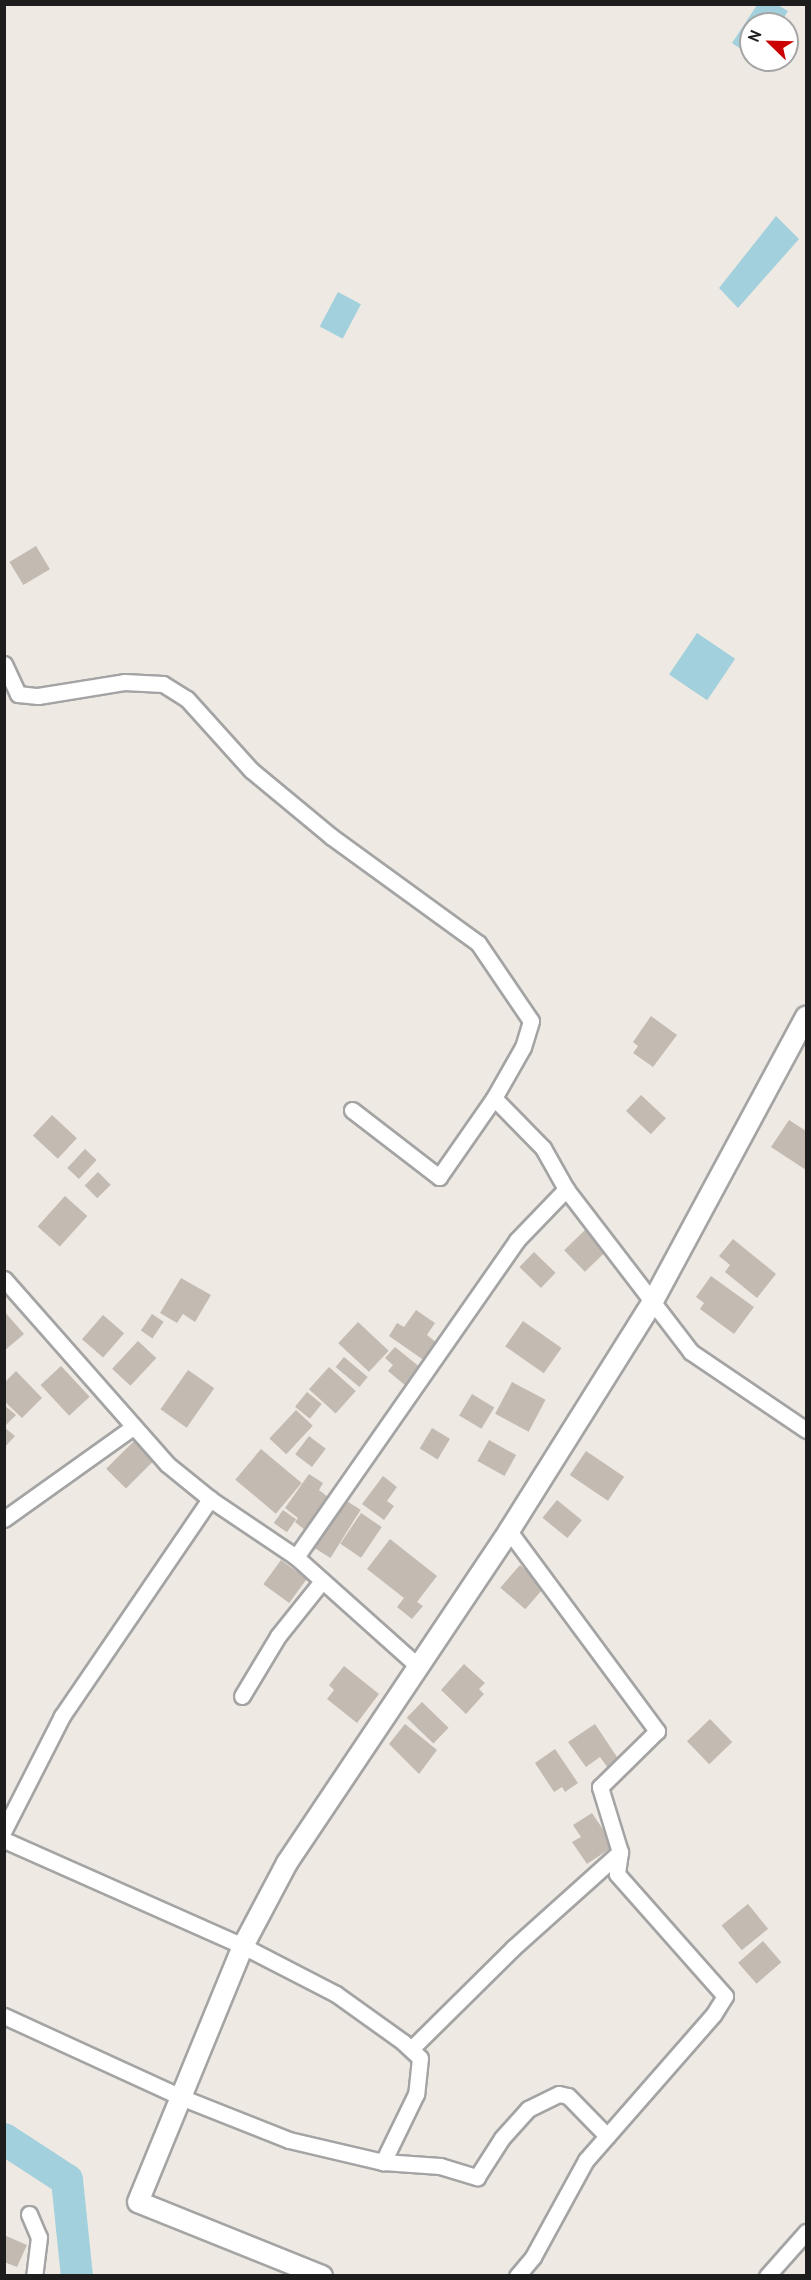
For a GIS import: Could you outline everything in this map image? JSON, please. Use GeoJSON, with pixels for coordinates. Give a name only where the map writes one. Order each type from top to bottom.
{"type":"FeatureCollection","features":[{"type":"Feature","properties":{"kind":"street"},"geometry":{"type":"LineString","coordinates":[[4,663],[18,694],[38,696],[124,682],[163,684],[187,699],[251,770],[332,837],[478,943],[531,1021],[523,1047],[494,1098],[440,1177],[352,1110]]}},
{"type":"Feature","properties":{"kind":"street"},"geometry":{"type":"LineString","coordinates":[[322,2276],[138,2202],[183,2098],[243,1946],[287,1863],[509,1531],[653,1301],[807,1017]]}},
{"type":"Feature","properties":{"kind":"street"},"geometry":{"type":"LineString","coordinates":[[494,1098],[543,1149],[566,1189],[692,1352],[807,1430]]}},
{"type":"Feature","properties":{"kind":"street"},"geometry":{"type":"LineString","coordinates":[[296,1557],[517,1240],[566,1189]]}},
{"type":"Feature","properties":{"kind":"street"},"geometry":{"type":"LineString","coordinates":[[4,1279],[166,1464],[210,1499],[296,1557],[417,1666]]}},
{"type":"Feature","properties":{"kind":"street"},"geometry":{"type":"LineString","coordinates":[[4,1519],[133,1427]]}},
{"type":"Feature","properties":{"kind":"street"},"geometry":{"type":"LineString","coordinates":[[4,1830],[62,1716],[210,1499]]}},
{"type":"Feature","properties":{"kind":"street"},"geometry":{"type":"LineString","coordinates":[[509,1531],[657,1731],[600,1787],[620,1852],[617,1874],[724,1996],[713,2015],[586,2160],[533,2257],[517,2276]]}},
{"type":"Feature","properties":{"kind":"street"},"geometry":{"type":"LineString","coordinates":[[242,1696],[278,1636],[322,1581]]}},
{"type":"Feature","properties":{"kind":"street"},"geometry":{"type":"LineString","coordinates":[[4,1840],[243,1946],[336,1994],[411,2049],[420,2058],[416,2094],[383,2162]]}},
{"type":"Feature","properties":{"kind":"street"},"geometry":{"type":"LineString","coordinates":[[411,2049],[513,1948],[620,1852]]}},
{"type":"Feature","properties":{"kind":"street"},"geometry":{"type":"LineString","coordinates":[[4,2016],[183,2098],[289,2140],[383,2162],[440,2166],[477,2177],[502,2139],[528,2109],[559,2094],[568,2096],[607,2136]]}},
{"type":"Feature","properties":{"kind":"street"},"geometry":{"type":"LineString","coordinates":[[29,2214],[39,2237],[34,2276]]}},
{"type":"Feature","properties":{"kind":"street"},"geometry":{"type":"LineString","coordinates":[[767,2276],[807,2232]]}},
{"type":"Feature","properties":{"kind":"water"},"geometry":{"type":"Polygon","coordinates":[[[757,5],[778,5],[788,11],[787,12],[752,12],[757,5]]]}},
{"type":"Feature","properties":{"kind":"water"},"geometry":{"type":"Polygon","coordinates":[[[739,32],[739,48],[732,43],[739,32]]]}},
{"type":"Feature","properties":{"kind":"water"},"geometry":{"type":"Polygon","coordinates":[[[776,216],[799,239],[738,308],[719,288],[776,216]]]}},
{"type":"Feature","properties":{"kind":"water"},"geometry":{"type":"Polygon","coordinates":[[[338,292],[361,304],[343,339],[320,326],[338,292]]]}},
{"type":"Feature","properties":{"kind":"water"},"geometry":{"type":"Polygon","coordinates":[[[697,633],[735,659],[707,700],[669,674],[697,633]]]}},
{"type":"Feature","properties":{"kind":"building"},"geometry":{"type":"Polygon","coordinates":[[[36,546],[50,569],[23,585],[9,562],[36,546]]]}},
{"type":"Feature","properties":{"kind":"building"},"geometry":{"type":"Polygon","coordinates":[[[651,1016],[677,1035],[653,1067],[633,1053],[638,1046],[633,1042],[651,1016]]]}},
{"type":"Feature","properties":{"kind":"building"},"geometry":{"type":"Polygon","coordinates":[[[641,1095],[666,1118],[651,1134],[626,1111],[641,1095]]]}},
{"type":"Feature","properties":{"kind":"building"},"geometry":{"type":"Polygon","coordinates":[[[52,1115],[77,1138],[58,1159],[33,1135],[52,1115]]]}},
{"type":"Feature","properties":{"kind":"building"},"geometry":{"type":"Polygon","coordinates":[[[789,1120],[806,1131],[806,1170],[771,1147],[789,1120]]]}},
{"type":"Feature","properties":{"kind":"building"},"geometry":{"type":"Polygon","coordinates":[[[85,1149],[97,1160],[79,1179],[67,1168],[85,1149]]]}},
{"type":"Feature","properties":{"kind":"building"},"geometry":{"type":"Polygon","coordinates":[[[98,1172],[111,1185],[97,1198],[85,1185],[98,1172]]]}},
{"type":"Feature","properties":{"kind":"building"},"geometry":{"type":"Polygon","coordinates":[[[65,1196],[87,1216],[60,1247],[38,1226],[65,1196]]]}},
{"type":"Feature","properties":{"kind":"building"},"geometry":{"type":"Polygon","coordinates":[[[585,1230],[606,1252],[585,1272],[564,1250],[585,1230]]]}},
{"type":"Feature","properties":{"kind":"building"},"geometry":{"type":"Polygon","coordinates":[[[733,1239],[776,1274],[757,1298],[725,1272],[730,1265],[719,1256],[733,1239]]]}},
{"type":"Feature","properties":{"kind":"building"},"geometry":{"type":"Polygon","coordinates":[[[534,1252],[556,1273],[541,1288],[519,1267],[534,1252]]]}},
{"type":"Feature","properties":{"kind":"building"},"geometry":{"type":"Polygon","coordinates":[[[711,1276],[754,1307],[734,1334],[700,1309],[704,1303],[696,1297],[711,1276]]]}},
{"type":"Feature","properties":{"kind":"building"},"geometry":{"type":"Polygon","coordinates":[[[181,1278],[211,1295],[195,1322],[183,1314],[177,1323],[160,1313],[181,1278]]]}},
{"type":"Feature","properties":{"kind":"building"},"geometry":{"type":"Polygon","coordinates":[[[416,1310],[435,1323],[427,1335],[437,1343],[425,1361],[389,1336],[397,1323],[404,1327],[416,1310]]]}},
{"type":"Feature","properties":{"kind":"building"},"geometry":{"type":"Polygon","coordinates":[[[4,1311],[24,1334],[4,1351],[4,1311]]]}},
{"type":"Feature","properties":{"kind":"building"},"geometry":{"type":"Polygon","coordinates":[[[152,1314],[164,1322],[152,1338],[141,1331],[152,1314]]]}},
{"type":"Feature","properties":{"kind":"building"},"geometry":{"type":"Polygon","coordinates":[[[103,1315],[124,1333],[103,1358],[82,1339],[103,1315]]]}},
{"type":"Feature","properties":{"kind":"building"},"geometry":{"type":"Polygon","coordinates":[[[523,1321],[562,1348],[544,1373],[505,1346],[523,1321]]]}},
{"type":"Feature","properties":{"kind":"building"},"geometry":{"type":"Polygon","coordinates":[[[358,1322],[389,1351],[369,1372],[338,1343],[358,1322]]]}},
{"type":"Feature","properties":{"kind":"building"},"geometry":{"type":"Polygon","coordinates":[[[138,1341],[156,1358],[130,1386],[112,1369],[138,1341]]]}},
{"type":"Feature","properties":{"kind":"building"},"geometry":{"type":"Polygon","coordinates":[[[395,1347],[421,1368],[406,1386],[388,1371],[393,1365],[385,1358],[395,1347]]]}},
{"type":"Feature","properties":{"kind":"building"},"geometry":{"type":"Polygon","coordinates":[[[344,1357],[368,1377],[359,1387],[336,1367],[344,1357]]]}},
{"type":"Feature","properties":{"kind":"building"},"geometry":{"type":"Polygon","coordinates":[[[61,1366],[90,1397],[69,1416],[41,1385],[61,1366]]]}},
{"type":"Feature","properties":{"kind":"building"},"geometry":{"type":"Polygon","coordinates":[[[329,1367],[356,1391],[336,1413],[309,1389],[329,1367]]]}},
{"type":"Feature","properties":{"kind":"building"},"geometry":{"type":"Polygon","coordinates":[[[188,1370],[214,1388],[187,1428],[160,1409],[188,1370]]]}},
{"type":"Feature","properties":{"kind":"building"},"geometry":{"type":"Polygon","coordinates":[[[16,1371],[42,1398],[22,1418],[4,1401],[4,1383],[16,1371]]]}},
{"type":"Feature","properties":{"kind":"building"},"geometry":{"type":"Polygon","coordinates":[[[512,1382],[546,1400],[529,1432],[495,1414],[512,1382]]]}},
{"type":"Feature","properties":{"kind":"building"},"geometry":{"type":"Polygon","coordinates":[[[307,1392],[322,1404],[310,1419],[295,1407],[307,1392]]]}},
{"type":"Feature","properties":{"kind":"building"},"geometry":{"type":"Polygon","coordinates":[[[472,1394],[494,1407],[481,1429],[459,1415],[472,1394]]]}},
{"type":"Feature","properties":{"kind":"building"},"geometry":{"type":"Polygon","coordinates":[[[4,1405],[16,1415],[6,1425],[4,1423],[4,1405]]]}},
{"type":"Feature","properties":{"kind":"building"},"geometry":{"type":"Polygon","coordinates":[[[296,1410],[313,1426],[286,1454],[269,1439],[296,1410]]]}},
{"type":"Feature","properties":{"kind":"building"},"geometry":{"type":"Polygon","coordinates":[[[4,1427],[15,1436],[4,1448],[4,1427]]]}},
{"type":"Feature","properties":{"kind":"building"},"geometry":{"type":"Polygon","coordinates":[[[432,1428],[450,1439],[438,1459],[420,1449],[432,1428]]]}},
{"type":"Feature","properties":{"kind":"building"},"geometry":{"type":"Polygon","coordinates":[[[309,1436],[326,1449],[312,1467],[295,1454],[309,1436]]]}},
{"type":"Feature","properties":{"kind":"building"},"geometry":{"type":"Polygon","coordinates":[[[138,1437],[158,1457],[126,1489],[106,1469],[138,1437]]]}},
{"type":"Feature","properties":{"kind":"building"},"geometry":{"type":"Polygon","coordinates":[[[489,1440],[516,1455],[504,1476],[477,1461],[489,1440]]]}},
{"type":"Feature","properties":{"kind":"building"},"geometry":{"type":"Polygon","coordinates":[[[261,1449],[302,1483],[276,1514],[235,1480],[261,1449]]]}},
{"type":"Feature","properties":{"kind":"building"},"geometry":{"type":"Polygon","coordinates":[[[586,1451],[624,1477],[608,1501],[570,1475],[586,1451]]]}},
{"type":"Feature","properties":{"kind":"building"},"geometry":{"type":"Polygon","coordinates":[[[309,1474],[323,1483],[319,1490],[328,1497],[305,1530],[295,1522],[298,1518],[285,1508],[309,1474]]]}},
{"type":"Feature","properties":{"kind":"building"},"geometry":{"type":"Polygon","coordinates":[[[383,1476],[397,1487],[387,1501],[394,1506],[384,1520],[362,1504],[383,1476]]]}},
{"type":"Feature","properties":{"kind":"building"},"geometry":{"type":"Polygon","coordinates":[[[342,1498],[361,1510],[330,1558],[312,1546],[342,1498]]]}},
{"type":"Feature","properties":{"kind":"building"},"geometry":{"type":"Polygon","coordinates":[[[557,1500],[582,1520],[567,1538],[543,1518],[557,1500]]]}},
{"type":"Feature","properties":{"kind":"building"},"geometry":{"type":"Polygon","coordinates":[[[283,1510],[296,1519],[287,1532],[274,1523],[283,1510]]]}},
{"type":"Feature","properties":{"kind":"building"},"geometry":{"type":"Polygon","coordinates":[[[361,1513],[382,1527],[361,1558],[340,1544],[361,1513]]]}},
{"type":"Feature","properties":{"kind":"building"},"geometry":{"type":"Polygon","coordinates":[[[390,1539],[437,1576],[417,1602],[423,1606],[412,1619],[397,1607],[404,1598],[367,1569],[390,1539]]]}},
{"type":"Feature","properties":{"kind":"building"},"geometry":{"type":"Polygon","coordinates":[[[281,1560],[307,1579],[289,1603],[263,1584],[281,1560]]]}},
{"type":"Feature","properties":{"kind":"building"},"geometry":{"type":"Polygon","coordinates":[[[520,1565],[545,1587],[525,1609],[500,1588],[520,1565]]]}},
{"type":"Feature","properties":{"kind":"building"},"geometry":{"type":"Polygon","coordinates":[[[464,1664],[485,1683],[479,1689],[484,1694],[466,1714],[441,1690],[464,1664]]]}},
{"type":"Feature","properties":{"kind":"building"},"geometry":{"type":"Polygon","coordinates":[[[344,1666],[379,1694],[357,1723],[327,1699],[334,1690],[329,1685],[344,1666]]]}},
{"type":"Feature","properties":{"kind":"building"},"geometry":{"type":"Polygon","coordinates":[[[422,1702],[449,1728],[433,1744],[407,1718],[422,1702]]]}},
{"type":"Feature","properties":{"kind":"building"},"geometry":{"type":"Polygon","coordinates":[[[710,1719],[732,1742],[709,1764],[687,1741],[710,1719]]]}},
{"type":"Feature","properties":{"kind":"building"},"geometry":{"type":"Polygon","coordinates":[[[405,1724],[437,1750],[419,1774],[389,1744],[405,1724]]]}},
{"type":"Feature","properties":{"kind":"building"},"geometry":{"type":"Polygon","coordinates":[[[595,1724],[619,1760],[608,1768],[600,1757],[586,1767],[568,1742],[595,1724]]]}},
{"type":"Feature","properties":{"kind":"building"},"geometry":{"type":"Polygon","coordinates":[[[555,1749],[578,1783],[565,1792],[562,1787],[554,1792],[535,1763],[555,1749]]]}},
{"type":"Feature","properties":{"kind":"building"},"geometry":{"type":"Polygon","coordinates":[[[592,1813],[614,1846],[587,1864],[572,1842],[581,1837],[573,1825],[592,1813]]]}},
{"type":"Feature","properties":{"kind":"building"},"geometry":{"type":"Polygon","coordinates":[[[748,1904],[768,1929],[742,1950],[722,1925],[748,1904]]]}},
{"type":"Feature","properties":{"kind":"building"},"geometry":{"type":"Polygon","coordinates":[[[763,1941],[781,1962],[756,1984],[738,1963],[763,1941]]]}},
{"type":"Feature","properties":{"kind":"building"},"geometry":{"type":"Polygon","coordinates":[[[4,2235],[27,2245],[17,2267],[4,2262],[4,2235]]]}},
{"type":"Feature","properties":{"kind":"waterway"},"geometry":{"type":"LineString","coordinates":[[4,2139],[67,2180],[77,2276]]}}]}
